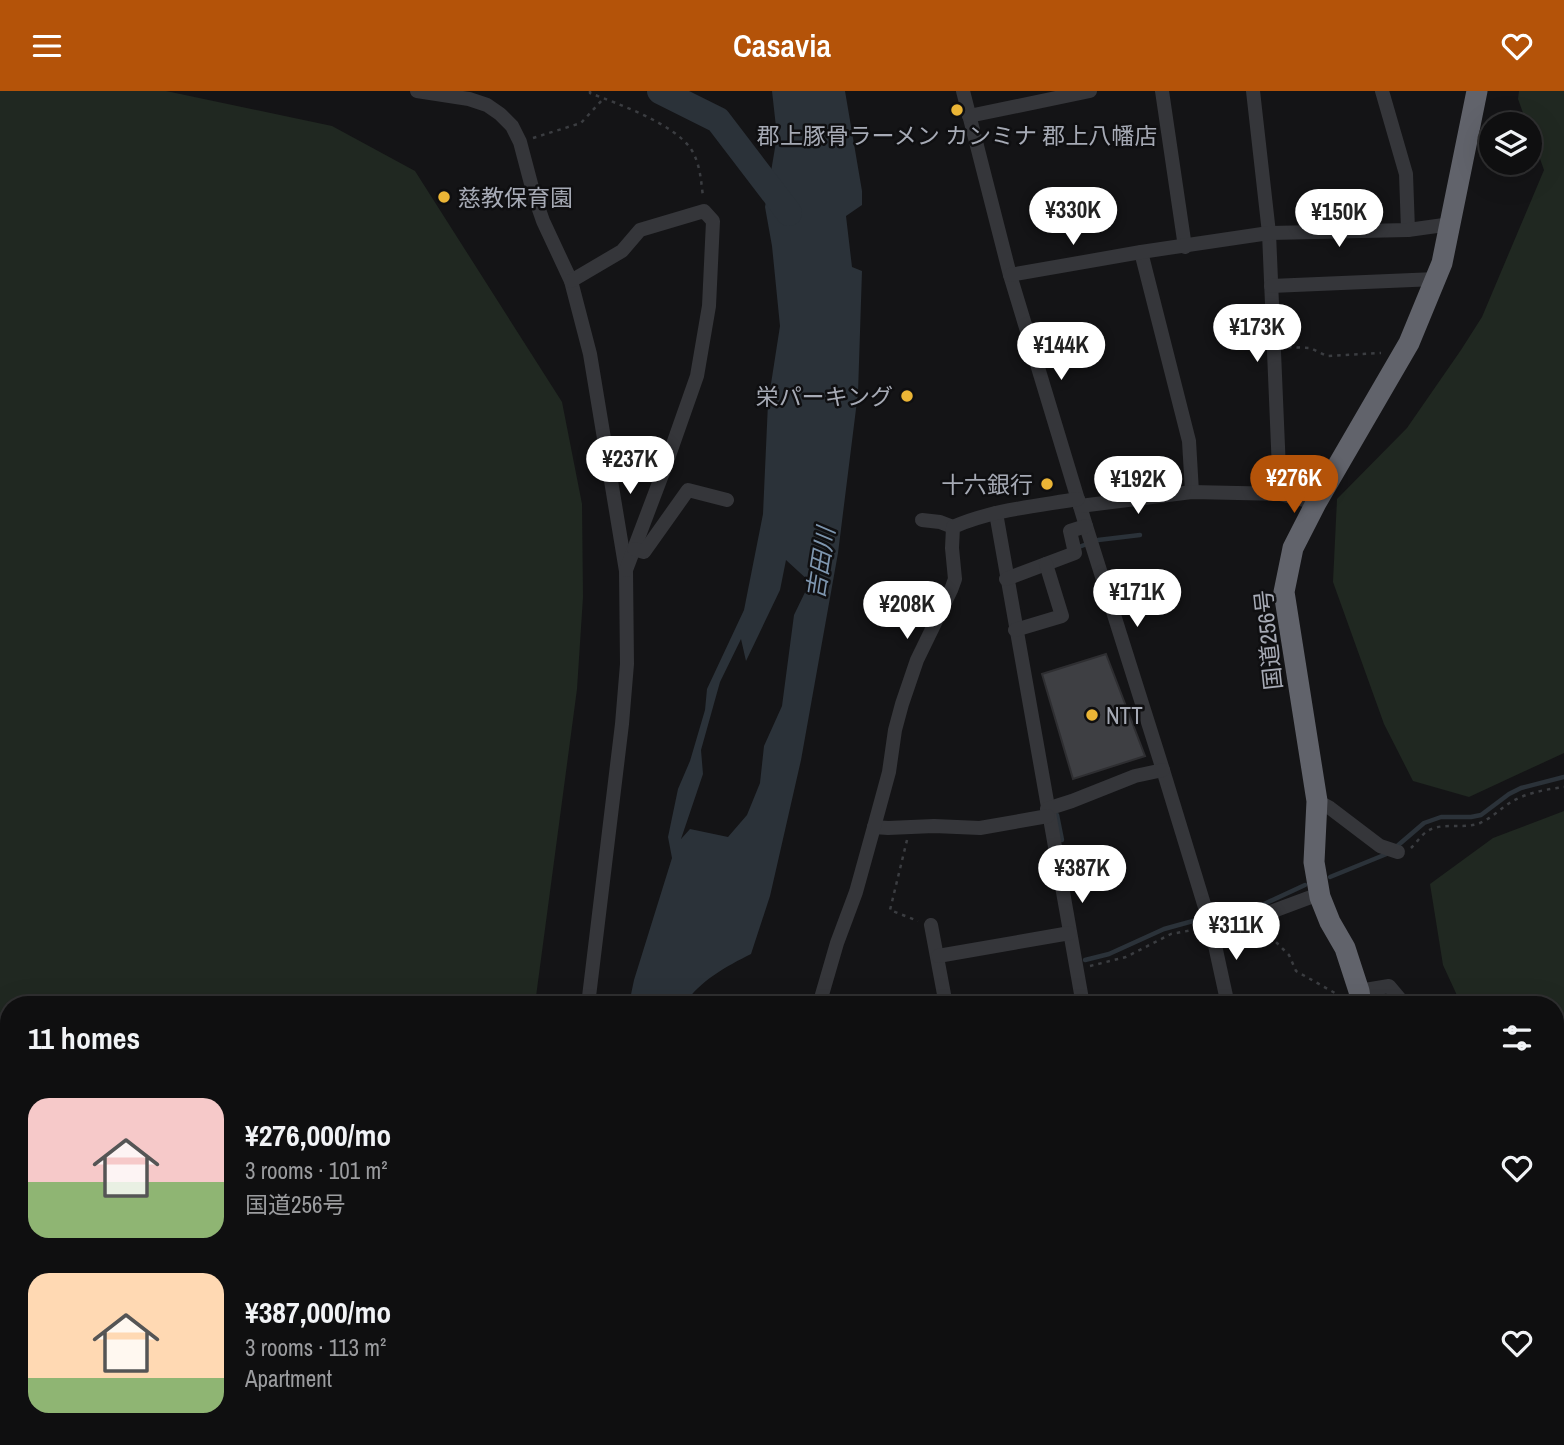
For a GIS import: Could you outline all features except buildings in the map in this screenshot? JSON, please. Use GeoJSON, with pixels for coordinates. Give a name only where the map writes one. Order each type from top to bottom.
{"type":"FeatureCollection","features":[{"type":"Feature","properties":{"kind":"highway","name":"国道256号"},"geometry":{"type":"LineString","coordinates":[[1354,996],[1345,948],[1330,922],[1319,894],[1314,862],[1317,801],[1284,592],[1293,548],[1316,503],[1404,353],[1436,279],[1451,224],[1477,91]]}},
{"type":"Feature","properties":{"kind":"street"},"geometry":{"type":"LineString","coordinates":[[417,91],[469,99],[487,105],[512,126],[520,142],[543,221],[571,281],[590,354],[626,571],[627,664],[589,996]]}},
{"type":"Feature","properties":{"kind":"street"},"geometry":{"type":"LineString","coordinates":[[963,91],[1010,275],[1211,927],[1226,996]]}},
{"type":"Feature","properties":{"kind":"street"},"geometry":{"type":"LineString","coordinates":[[969,116],[1090,91]]}},
{"type":"Feature","properties":{"kind":"street"},"geometry":{"type":"LineString","coordinates":[[1162,91],[1185,247]]}},
{"type":"Feature","properties":{"kind":"street"},"geometry":{"type":"LineString","coordinates":[[1253,91],[1269,233],[1280,494]]}},
{"type":"Feature","properties":{"kind":"street"},"geometry":{"type":"LineString","coordinates":[[1382,91],[1406,174],[1408,230]]}},
{"type":"Feature","properties":{"kind":"street"},"geometry":{"type":"LineString","coordinates":[[571,281],[622,251],[640,230],[704,211],[713,221],[709,306],[697,376],[626,571]]}},
{"type":"Feature","properties":{"kind":"street"},"geometry":{"type":"LineString","coordinates":[[1010,275],[1269,233],[1408,230],[1451,224]]}},
{"type":"Feature","properties":{"kind":"street"},"geometry":{"type":"LineString","coordinates":[[1142,252],[1189,441],[1192,492]]}},
{"type":"Feature","properties":{"kind":"street"},"geometry":{"type":"LineString","coordinates":[[1271,286],[1436,279]]}},
{"type":"Feature","properties":{"kind":"street"},"geometry":{"type":"LineString","coordinates":[[634,549],[644,552],[688,490],[727,500]]}},
{"type":"Feature","properties":{"kind":"street"},"geometry":{"type":"LineString","coordinates":[[922,520],[953,527],[964,521],[996,513],[1192,492],[1280,494],[1316,503]]}},
{"type":"Feature","properties":{"kind":"street"},"geometry":{"type":"LineString","coordinates":[[996,513],[1081,996]]}},
{"type":"Feature","properties":{"kind":"street"},"geometry":{"type":"LineString","coordinates":[[1006,579],[1075,553],[1070,531],[1086,526]]}},
{"type":"Feature","properties":{"kind":"street"},"geometry":{"type":"LineString","coordinates":[[822,996],[874,827],[889,772],[902,704],[918,660],[955,579],[953,527]]}},
{"type":"Feature","properties":{"kind":"street"},"geometry":{"type":"LineString","coordinates":[[1016,630],[1062,616],[1046,564]]}},
{"type":"Feature","properties":{"kind":"street"},"geometry":{"type":"LineString","coordinates":[[874,827],[980,828],[1048,812],[1135,776],[1163,769]]}},
{"type":"Feature","properties":{"kind":"street"},"geometry":{"type":"LineString","coordinates":[[1317,801],[1331,808],[1380,846],[1398,852]]}},
{"type":"Feature","properties":{"kind":"street"},"geometry":{"type":"LineString","coordinates":[[1211,927],[1252,918],[1319,894]]}},
{"type":"Feature","properties":{"kind":"street"},"geometry":{"type":"LineString","coordinates":[[931,925],[945,996]]}},
{"type":"Feature","properties":{"kind":"street"},"geometry":{"type":"LineString","coordinates":[[938,956],[1070,933]]}},
{"type":"Feature","properties":{"kind":"street"},"geometry":{"type":"LineString","coordinates":[[1360,996],[1390,986],[1398,996]]}},
{"type":"Feature","properties":{"kind":"path"},"geometry":{"type":"LineString","coordinates":[[590,92],[670,130],[690,148],[700,169],[704,211]]}},
{"type":"Feature","properties":{"kind":"path"},"geometry":{"type":"LineString","coordinates":[[520,142],[582,123],[604,98]]}},
{"type":"Feature","properties":{"kind":"path"},"geometry":{"type":"LineString","coordinates":[[1274,346],[1310,348],[1327,356],[1404,353]]}},
{"type":"Feature","properties":{"kind":"path"},"geometry":{"type":"LineString","coordinates":[[1398,852],[1410,849],[1427,831],[1439,827],[1479,823],[1513,800],[1528,794],[1564,787]]}},
{"type":"Feature","properties":{"kind":"path"},"geometry":{"type":"LineString","coordinates":[[911,827],[890,910],[931,925]]}},
{"type":"Feature","properties":{"kind":"path"},"geometry":{"type":"LineString","coordinates":[[1252,918],[1289,955],[1296,971],[1350,996]]}},
{"type":"Feature","properties":{"kind":"path"},"geometry":{"type":"LineString","coordinates":[[1076,969],[1126,957],[1171,933],[1211,927]]}},
{"type":"Feature","properties":{"kind":"shaded area"},"geometry":{"type":"Polygon","coordinates":[[[0,91],[166,91],[332,126],[415,171],[562,402],[582,504],[583,597],[577,689],[536,996],[0,996],[0,91]]]}},
{"type":"Feature","properties":{"kind":"shaded area"},"geometry":{"type":"Polygon","coordinates":[[[1519,91],[1564,91],[1564,753],[1469,797],[1413,781],[1384,724],[1333,582],[1337,499],[1407,428],[1482,317],[1544,170],[1542,112],[1523,112],[1518,99],[1519,91]]]}},
{"type":"Feature","properties":{"kind":"shaded area"},"geometry":{"type":"Polygon","coordinates":[[[1564,811],[1564,996],[1457,996],[1443,965],[1430,884],[1493,838],[1564,811]]]}},
{"type":"Feature","properties":{"kind":"water","name":"吉田川"},"geometry":{"type":"Polygon","coordinates":[[[772,91],[845,91],[862,191],[862,205],[846,216],[852,267],[862,271],[858,393],[838,553],[801,760],[770,896],[751,954],[723,969],[691,996],[631,996],[672,858],[668,837],[678,789],[690,761],[705,710],[707,689],[744,610],[763,514],[768,403],[780,326],[765,207],[777,136],[772,91]],[[786,560],[780,590],[746,661],[741,639],[720,682],[701,750],[703,774],[681,839],[690,829],[728,837],[747,815],[760,783],[764,746],[782,706],[794,615],[810,582],[786,560]]]}},
{"type":"Feature","properties":{"kind":"waterway"},"geometry":{"type":"LineString","coordinates":[[660,91],[718,120],[789,213]]}},
{"type":"Feature","properties":{"kind":"waterway"},"geometry":{"type":"LineString","coordinates":[[1076,548],[1098,540],[1140,535]]}},
{"type":"Feature","properties":{"kind":"waterway"},"geometry":{"type":"LineString","coordinates":[[1396,847],[1424,823],[1441,817],[1481,815],[1521,788],[1564,777]]}},
{"type":"Feature","properties":{"kind":"waterway"},"geometry":{"type":"LineString","coordinates":[[1057,815],[1062,840]]}},
{"type":"Feature","properties":{"kind":"waterway"},"geometry":{"type":"LineString","coordinates":[[1330,877],[1389,853]]}},
{"type":"Feature","properties":{"kind":"waterway"},"geometry":{"type":"LineString","coordinates":[[1220,915],[1264,904],[1305,885]]}},
{"type":"Feature","properties":{"kind":"waterway"},"geometry":{"type":"LineString","coordinates":[[1085,960],[1109,954],[1164,929],[1193,921]]}},
{"type":"Feature","properties":{"kind":"place","name":"郡上豚骨ラーメン カンミナ 郡上八幡店"},"geometry":{"type":"Point","coordinates":[957,110]}},
{"type":"Feature","properties":{"kind":"place","name":"慈教保育園"},"geometry":{"type":"Point","coordinates":[444,197]}},
{"type":"Feature","properties":{"kind":"place","name":"栄パーキング"},"geometry":{"type":"Point","coordinates":[907,396]}},
{"type":"Feature","properties":{"kind":"place","name":"十六銀行"},"geometry":{"type":"Point","coordinates":[1047,484]}},
{"type":"Feature","properties":{"kind":"place","name":"NTT"},"geometry":{"type":"Point","coordinates":[1092,715]}}]}
